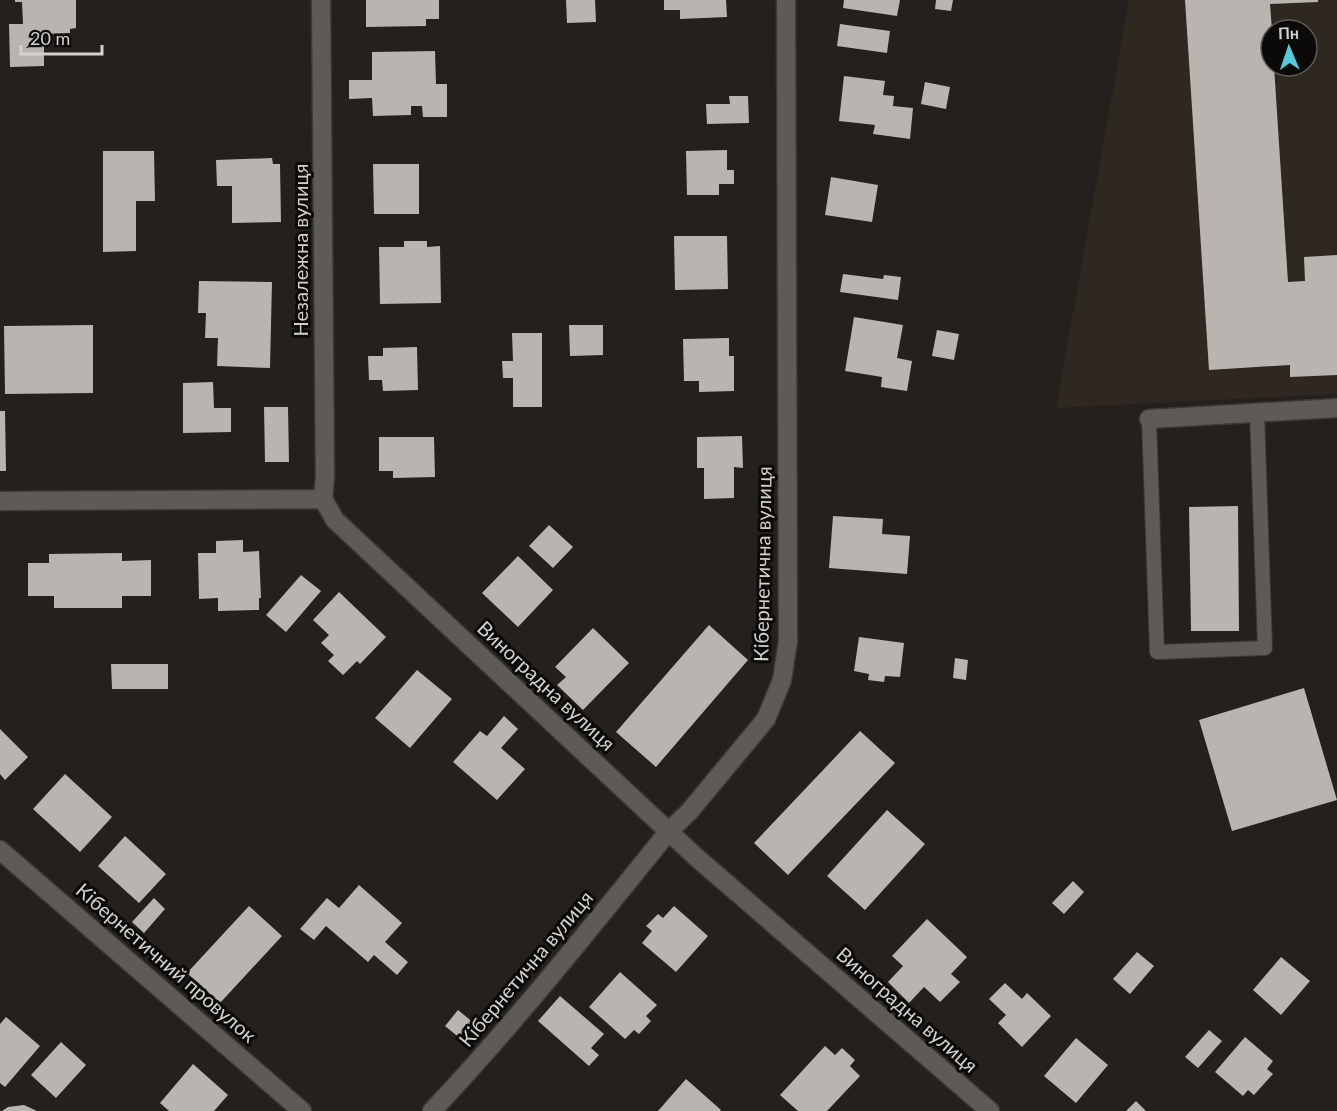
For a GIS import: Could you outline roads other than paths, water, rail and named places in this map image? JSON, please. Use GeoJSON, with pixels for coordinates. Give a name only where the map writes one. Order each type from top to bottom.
{"type":"FeatureCollection","features":[{"type":"Feature","properties":{"kind":"street","name":"Незалежна вулиця"},"geometry":{"type":"LineString","coordinates":[[321,0],[325,477],[323,499]]}},
{"type":"Feature","properties":{"kind":"street","name":"Кібернетична вулиця"},"geometry":{"type":"LineString","coordinates":[[432,1111],[548,979],[669,831],[689,812],[766,719],[783,680],[788,641],[786,0]]}},
{"type":"Feature","properties":{"kind":"street"},"geometry":{"type":"LineString","coordinates":[[1149,419],[1337,408]]}},
{"type":"Feature","properties":{"kind":"street"},"geometry":{"type":"LineString","coordinates":[[0,501],[323,499]]}},
{"type":"Feature","properties":{"kind":"street","name":"Виноградна вулиця"},"geometry":{"type":"LineString","coordinates":[[323,499],[335,520],[696,857],[990,1111]]}},
{"type":"Feature","properties":{"kind":"street","name":"Кібернетичний провулок"},"geometry":{"type":"LineString","coordinates":[[0,850],[302,1111]]}},
{"type":"Feature","properties":{"kind":"lane"},"geometry":{"type":"LineString","coordinates":[[1149,419],[1157,652],[1265,648],[1257,413]]}}]}
